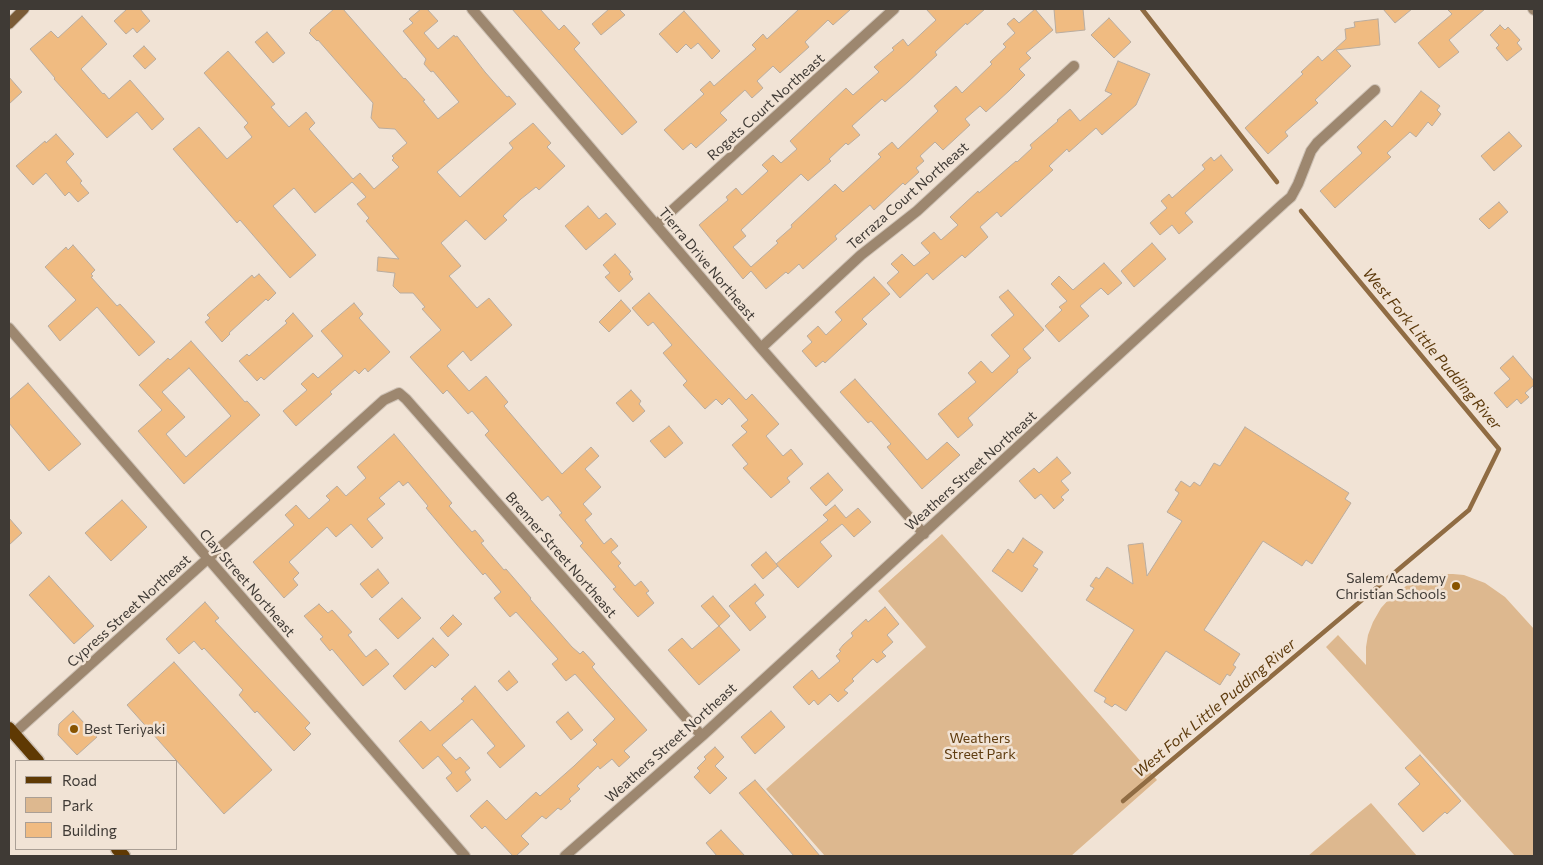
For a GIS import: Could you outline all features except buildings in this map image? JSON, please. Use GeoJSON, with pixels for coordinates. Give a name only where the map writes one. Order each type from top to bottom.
{"type":"FeatureCollection","features":[{"type":"Feature","properties":{"kind":"main road"},"geometry":{"type":"LineString","coordinates":[[9,24],[24,9]]}},
{"type":"Feature","properties":{"kind":"main road"},"geometry":{"type":"LineString","coordinates":[[11,731],[37,760]]}},
{"type":"Feature","properties":{"kind":"street","name":"Rogets Court Northeast"},"geometry":{"type":"LineString","coordinates":[[656,225],[894,9]]}},
{"type":"Feature","properties":{"kind":"street","name":"Tierra Drive Northeast"},"geometry":{"type":"LineString","coordinates":[[474,10],[761,348],[924,534]]}},
{"type":"Feature","properties":{"kind":"street","name":"Terraza Court Northeast"},"geometry":{"type":"LineString","coordinates":[[761,348],[871,245],[917,211],[1074,66]]}},
{"type":"Feature","properties":{"kind":"street","name":"Weathers Street Northeast"},"geometry":{"type":"LineString","coordinates":[[565,856],[702,736],[1291,197],[1311,152],[1317,143],[1375,90]]}},
{"type":"Feature","properties":{"kind":"street","name":"Clay Street Northeast"},"geometry":{"type":"LineString","coordinates":[[9,328],[464,856]]}},
{"type":"Feature","properties":{"kind":"street","name":"Cypress Street Northeast"},"geometry":{"type":"LineString","coordinates":[[11,731],[384,400],[399,393]]}},
{"type":"Feature","properties":{"kind":"street","name":"Brenner Street Northeast"},"geometry":{"type":"LineString","coordinates":[[399,393],[702,736]]}},
{"type":"Feature","properties":{"kind":"green space","name":"Weathers Street Park"},"geometry":{"type":"Polygon","coordinates":[[[942,534],[1157,780],[1071,856],[825,856],[766,789],[926,647],[878,591],[942,534]]]}},
{"type":"Feature","properties":{"kind":"green space"},"geometry":{"type":"Polygon","coordinates":[[[1442,574],[1464,575],[1485,583],[1505,597],[1534,629],[1534,856],[1515,856],[1326,647],[1338,635],[1366,665],[1368,635],[1381,608],[1390,598],[1410,583],[1442,574]]]}},
{"type":"Feature","properties":{"kind":"green space"},"geometry":{"type":"Polygon","coordinates":[[[1371,803],[1417,856],[1308,856],[1349,821],[1371,803]]]}},
{"type":"Feature","properties":{"kind":"waterway","name":"West Fork Little Pudding River"},"geometry":{"type":"LineString","coordinates":[[1142,9],[1277,182]]}},
{"type":"Feature","properties":{"kind":"waterway","name":"West Fork Little Pudding River"},"geometry":{"type":"LineString","coordinates":[[1123,801],[1469,510],[1499,449],[1301,211]]}},
{"type":"Feature","properties":{"kind":"place","name":"Salem Academy Christian Schools"},"geometry":{"type":"Point","coordinates":[1456,586]}},
{"type":"Feature","properties":{"kind":"place","name":"Best Teriyaki"},"geometry":{"type":"Point","coordinates":[74,729]}}]}
